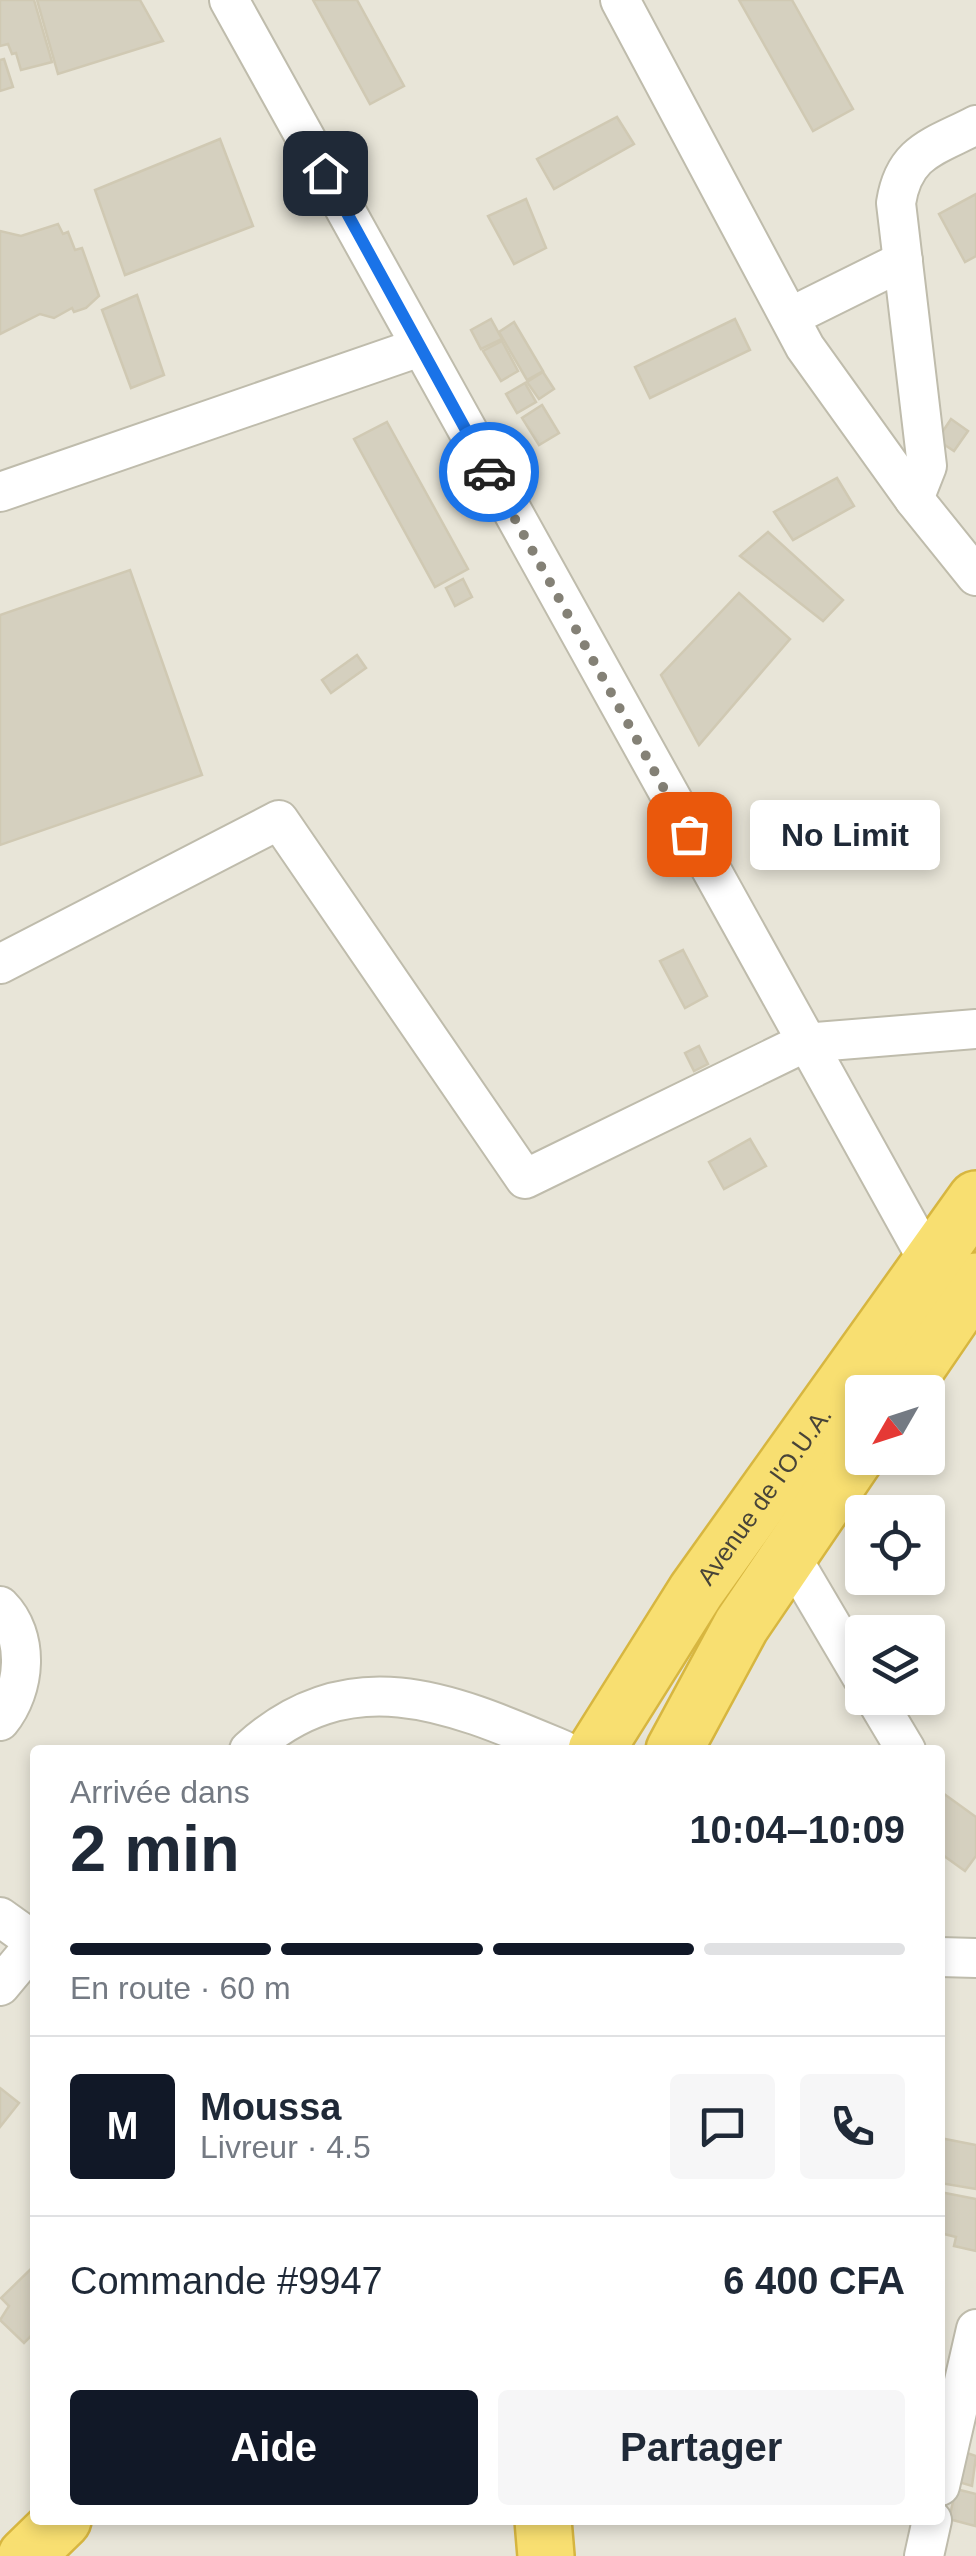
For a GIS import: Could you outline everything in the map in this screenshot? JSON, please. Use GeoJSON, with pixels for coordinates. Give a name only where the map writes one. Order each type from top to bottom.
{"type":"FeatureCollection","features":[{"type":"Feature","properties":{"kind":"highway","name":"Avenue de l'O.U.A."},"geometry":{"type":"LineString","coordinates":[[908,1375],[953,1272],[976,1200]]}},
{"type":"Feature","properties":{"kind":"highway","name":"Avenue de l'O.U.A."},"geometry":{"type":"LineString","coordinates":[[599,1745],[696,1591],[953,1272]]}},
{"type":"Feature","properties":{"kind":"highway","name":"Avenue de l'O.U.A."},"geometry":{"type":"LineString","coordinates":[[677,1745],[741,1626],[845,1473]]}},
{"type":"Feature","properties":{"kind":"highway"},"geometry":{"type":"LineString","coordinates":[[26,2556],[60,2525]]}},
{"type":"Feature","properties":{"kind":"highway"},"geometry":{"type":"LineString","coordinates":[[66,2525],[67,2556]]}},
{"type":"Feature","properties":{"kind":"highway"},"geometry":{"type":"LineString","coordinates":[[543,2525],[546,2556]]}},
{"type":"Feature","properties":{"kind":"street"},"geometry":{"type":"LineString","coordinates":[[229,0],[804,1043],[953,1272]]}},
{"type":"Feature","properties":{"kind":"street"},"geometry":{"type":"LineString","coordinates":[[620,0],[806,347],[914,499],[976,576]]}},
{"type":"Feature","properties":{"kind":"street"},"geometry":{"type":"LineString","coordinates":[[914,499],[927,466],[896,203],[900,174],[917,155],[976,125]]}},
{"type":"Feature","properties":{"kind":"street"},"geometry":{"type":"LineString","coordinates":[[790,317],[903,261]]}},
{"type":"Feature","properties":{"kind":"street"},"geometry":{"type":"LineString","coordinates":[[0,492],[420,347]]}},
{"type":"Feature","properties":{"kind":"street"},"geometry":{"type":"LineString","coordinates":[[0,964],[279,820],[525,1180],[804,1043],[976,1028]]}},
{"type":"Feature","properties":{"kind":"street"},"geometry":{"type":"LineString","coordinates":[[790,1555],[845,1648]]}},
{"type":"Feature","properties":{"kind":"street"},"geometry":{"type":"LineString","coordinates":[[0,1606],[13,1620],[22,1646],[18,1679],[0,1722]]}},
{"type":"Feature","properties":{"kind":"street"},"geometry":{"type":"LineString","coordinates":[[257,1745],[319,1707],[388,1693],[461,1707],[551,1745]]}},
{"type":"Feature","properties":{"kind":"street"},"geometry":{"type":"LineString","coordinates":[[885,1715],[903,1745]]}},
{"type":"Feature","properties":{"kind":"street"},"geometry":{"type":"LineString","coordinates":[[0,1916],[30,1939]]}},
{"type":"Feature","properties":{"kind":"street"},"geometry":{"type":"LineString","coordinates":[[0,1986],[30,1949]]}},
{"type":"Feature","properties":{"kind":"street"},"geometry":{"type":"LineString","coordinates":[[945,1958],[976,1958]]}},
{"type":"Feature","properties":{"kind":"street"},"geometry":{"type":"LineString","coordinates":[[945,2465],[975,2338]]}},
{"type":"Feature","properties":{"kind":"street"},"geometry":{"type":"LineString","coordinates":[[924,2556],[931,2525]]}},
{"type":"Feature","properties":{"kind":"shaded area"},"geometry":{"type":"Polygon","coordinates":[[[0,0],[976,0],[976,2556],[0,2556],[0,0]]]}},
{"type":"Feature","properties":{"kind":"building"},"geometry":{"type":"Polygon","coordinates":[[[0,0],[34,0],[52,62],[21,70],[16,53],[12,54],[8,44],[0,46],[0,0]]]}},
{"type":"Feature","properties":{"kind":"building"},"geometry":{"type":"Polygon","coordinates":[[[37,0],[140,0],[163,41],[58,74],[37,0]]]}},
{"type":"Feature","properties":{"kind":"building"},"geometry":{"type":"Polygon","coordinates":[[[313,0],[357,0],[404,86],[370,104],[313,0]]]}},
{"type":"Feature","properties":{"kind":"building"},"geometry":{"type":"Polygon","coordinates":[[[739,0],[792,0],[853,109],[813,131],[739,0]]]}},
{"type":"Feature","properties":{"kind":"building"},"geometry":{"type":"Polygon","coordinates":[[[4,59],[13,87],[0,91],[0,60],[4,59]]]}},
{"type":"Feature","properties":{"kind":"building"},"geometry":{"type":"Polygon","coordinates":[[[617,117],[634,144],[554,189],[537,159],[617,117]]]}},
{"type":"Feature","properties":{"kind":"building"},"geometry":{"type":"Polygon","coordinates":[[[220,139],[253,226],[125,275],[95,190],[220,139]]]}},
{"type":"Feature","properties":{"kind":"building"},"geometry":{"type":"Polygon","coordinates":[[[976,194],[976,256],[965,262],[939,214],[976,194]]]}},
{"type":"Feature","properties":{"kind":"building"},"geometry":{"type":"Polygon","coordinates":[[[526,199],[546,248],[514,264],[488,216],[526,199]]]}},
{"type":"Feature","properties":{"kind":"building"},"geometry":{"type":"Polygon","coordinates":[[[58,224],[63,234],[68,232],[75,250],[82,248],[99,296],[86,308],[74,312],[72,308],[54,318],[40,314],[0,334],[0,231],[21,236],[58,224]]]}},
{"type":"Feature","properties":{"kind":"building"},"geometry":{"type":"Polygon","coordinates":[[[137,295],[164,375],[131,388],[102,310],[137,295]]]}},
{"type":"Feature","properties":{"kind":"building"},"geometry":{"type":"Polygon","coordinates":[[[491,319],[502,339],[481,349],[471,330],[491,319]]]}},
{"type":"Feature","properties":{"kind":"building"},"geometry":{"type":"Polygon","coordinates":[[[735,319],[750,350],[650,398],[635,367],[735,319]]]}},
{"type":"Feature","properties":{"kind":"building"},"geometry":{"type":"Polygon","coordinates":[[[514,322],[543,371],[527,380],[499,332],[514,322]]]}},
{"type":"Feature","properties":{"kind":"building"},"geometry":{"type":"Polygon","coordinates":[[[502,341],[518,371],[501,381],[483,351],[502,341]]]}},
{"type":"Feature","properties":{"kind":"building"},"geometry":{"type":"Polygon","coordinates":[[[543,372],[554,389],[539,399],[527,382],[543,372]]]}},
{"type":"Feature","properties":{"kind":"building"},"geometry":{"type":"Polygon","coordinates":[[[525,383],[536,402],[517,413],[506,394],[525,383]]]}},
{"type":"Feature","properties":{"kind":"building"},"geometry":{"type":"Polygon","coordinates":[[[542,405],[559,433],[539,445],[522,418],[542,405]]]}},
{"type":"Feature","properties":{"kind":"building"},"geometry":{"type":"Polygon","coordinates":[[[951,419],[968,431],[954,451],[937,440],[951,419]]]}},
{"type":"Feature","properties":{"kind":"building"},"geometry":{"type":"Polygon","coordinates":[[[387,422],[468,569],[435,587],[354,439],[387,422]]]}},
{"type":"Feature","properties":{"kind":"building"},"geometry":{"type":"Polygon","coordinates":[[[837,478],[854,506],[793,540],[774,512],[837,478]]]}},
{"type":"Feature","properties":{"kind":"building"},"geometry":{"type":"Polygon","coordinates":[[[768,532],[843,600],[823,621],[740,556],[768,532]]]}},
{"type":"Feature","properties":{"kind":"building"},"geometry":{"type":"Polygon","coordinates":[[[130,570],[202,775],[0,845],[0,615],[130,570]]]}},
{"type":"Feature","properties":{"kind":"building"},"geometry":{"type":"Polygon","coordinates":[[[463,579],[472,597],[455,606],[446,588],[463,579]]]}},
{"type":"Feature","properties":{"kind":"building"},"geometry":{"type":"Polygon","coordinates":[[[739,593],[790,639],[699,745],[661,675],[739,593]]]}},
{"type":"Feature","properties":{"kind":"building"},"geometry":{"type":"Polygon","coordinates":[[[357,655],[366,668],[331,693],[322,680],[357,655]]]}},
{"type":"Feature","properties":{"kind":"building"},"geometry":{"type":"Polygon","coordinates":[[[683,950],[707,996],[685,1008],[660,961],[683,950]]]}},
{"type":"Feature","properties":{"kind":"building"},"geometry":{"type":"Polygon","coordinates":[[[699,1046],[708,1064],[694,1071],[685,1053],[699,1046]]]}},
{"type":"Feature","properties":{"kind":"building"},"geometry":{"type":"Polygon","coordinates":[[[750,1139],[766,1166],[724,1189],[709,1162],[750,1139]]]}},
{"type":"Feature","properties":{"kind":"building"},"geometry":{"type":"Polygon","coordinates":[[[945,1795],[976,1817],[976,1856],[965,1871],[945,1857],[945,1795]]]}},
{"type":"Feature","properties":{"kind":"building"},"geometry":{"type":"Polygon","coordinates":[[[0,2088],[19,2103],[0,2127],[0,2088]]]}},
{"type":"Feature","properties":{"kind":"building"},"geometry":{"type":"Polygon","coordinates":[[[945,2139],[976,2145],[976,2189],[945,2184],[945,2139]]]}},
{"type":"Feature","properties":{"kind":"building"},"geometry":{"type":"Polygon","coordinates":[[[945,2193],[976,2199],[976,2251],[954,2246],[956,2237],[945,2234],[945,2193]]]}},
{"type":"Feature","properties":{"kind":"building"},"geometry":{"type":"Polygon","coordinates":[[[30,2270],[30,2337],[24,2343],[0,2320],[9,2306],[1,2298],[30,2270]]]}},
{"type":"Feature","properties":{"kind":"building"},"geometry":{"type":"Polygon","coordinates":[[[964,2452],[976,2456],[972,2486],[955,2481],[964,2452]]]}},
{"type":"Feature","properties":{"kind":"building"},"geometry":{"type":"Polygon","coordinates":[[[956,2489],[976,2494],[975,2526],[949,2519],[956,2489]]]}},
{"type":"Feature","properties":{"kind":"way so far"},"geometry":{"type":"LineString","coordinates":[[489,472],[689,834]]}},
{"type":"Feature","properties":{"kind":"place","name":"No Limit"},"geometry":{"type":"Point","coordinates":[689,834]}},
{"type":"Feature","properties":{"kind":"route"},"geometry":{"type":"LineString","coordinates":[[325,173],[489,472]]}}]}
